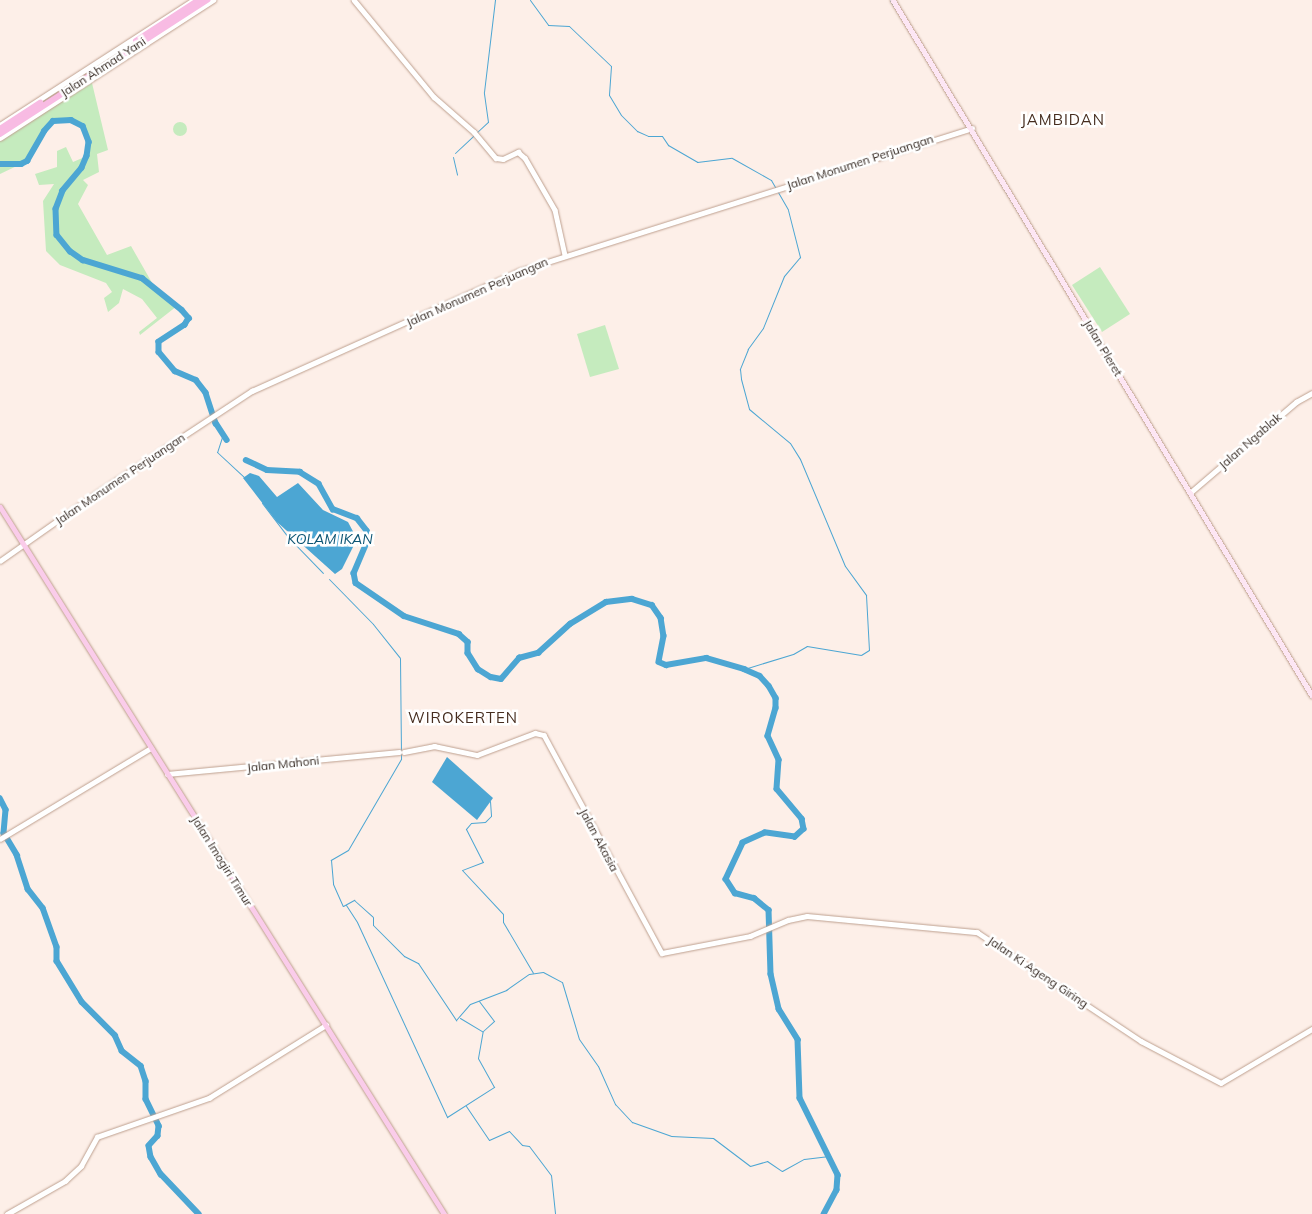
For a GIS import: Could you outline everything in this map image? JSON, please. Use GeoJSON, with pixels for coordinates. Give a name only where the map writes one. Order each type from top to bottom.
{"type":"FeatureCollection","features":[{"type":"Feature","properties":{"kind":"highway","name":"Jalan Ahmad Yani"},"geometry":{"type":"LineString","coordinates":[[88,75],[156,26],[199,0]]}},
{"type":"Feature","properties":{"kind":"highway","name":"Jalan Ahmad Yani"},"geometry":{"type":"LineString","coordinates":[[0,129],[180,20],[207,0]]}},
{"type":"Feature","properties":{"kind":"highway","name":"Jalan Ahmad Yani"},"geometry":{"type":"LineString","coordinates":[[0,136],[67,88]]}},
{"type":"Feature","properties":{"kind":"main road","name":"Jalan Pleret"},"geometry":{"type":"LineString","coordinates":[[893,0],[972,128],[1312,695]]}},
{"type":"Feature","properties":{"kind":"main road","name":"Jalan Imogiri Timur"},"geometry":{"type":"LineString","coordinates":[[0,507],[444,1214]]}},
{"type":"Feature","properties":{"kind":"street"},"geometry":{"type":"LineString","coordinates":[[156,26],[193,0]]}},
{"type":"Feature","properties":{"kind":"street"},"geometry":{"type":"LineString","coordinates":[[180,20],[213,0]]}},
{"type":"Feature","properties":{"kind":"street"},"geometry":{"type":"LineString","coordinates":[[354,0],[434,97],[475,134],[499,160],[518,152],[525,158],[556,210],[565,255]]}},
{"type":"Feature","properties":{"kind":"street"},"geometry":{"type":"LineString","coordinates":[[0,125],[67,88]]}},
{"type":"Feature","properties":{"kind":"street","name":"Jalan Monumen Perjuangan"},"geometry":{"type":"LineString","coordinates":[[0,561],[217,414],[262,386],[519,271],[972,128]]}},
{"type":"Feature","properties":{"kind":"street","name":"Jalan Ngablak"},"geometry":{"type":"LineString","coordinates":[[1190,493],[1296,402],[1312,393]]}},
{"type":"Feature","properties":{"kind":"street","name":"Jalan Mahoni"},"geometry":{"type":"LineString","coordinates":[[167,774],[401,752],[434,746],[483,754],[538,732]]}},
{"type":"Feature","properties":{"kind":"street","name":"Jalan Akasia"},"geometry":{"type":"LineString","coordinates":[[538,732],[544,735],[551,744],[659,951]]}},
{"type":"Feature","properties":{"kind":"street"},"geometry":{"type":"LineString","coordinates":[[1,839],[152,748]]}},
{"type":"Feature","properties":{"kind":"street","name":"Jalan Ki Ageng Giring"},"geometry":{"type":"LineString","coordinates":[[659,951],[664,954],[702,948],[758,934],[795,917],[820,915],[979,933],[1141,1041],[1221,1083],[1312,1029]]}},
{"type":"Feature","properties":{"kind":"street"},"geometry":{"type":"LineString","coordinates":[[7,1214],[65,1181],[81,1166],[97,1137],[209,1098],[326,1025]]}},
{"type":"Feature","properties":{"kind":"green space"},"geometry":{"type":"Polygon","coordinates":[[[92,83],[108,150],[97,154],[99,172],[83,180],[88,185],[78,204],[107,255],[131,246],[155,288],[177,306],[140,335],[139,332],[157,318],[142,299],[123,289],[119,303],[108,312],[104,298],[112,292],[106,283],[60,265],[46,251],[43,201],[54,184],[39,185],[35,174],[57,167],[57,151],[66,147],[73,162],[87,156],[87,132],[71,120],[48,125],[36,149],[21,164],[0,174],[0,140],[92,83]]]}},
{"type":"Feature","properties":{"kind":"green space"},"geometry":{"type":"Polygon","coordinates":[[[177,122],[183,122],[187,129],[183,136],[177,136],[173,132],[173,126],[177,122]]]}},
{"type":"Feature","properties":{"kind":"green space"},"geometry":{"type":"Polygon","coordinates":[[[1100,267],[1130,314],[1102,332],[1072,285],[1100,267]]]}},
{"type":"Feature","properties":{"kind":"green space"},"geometry":{"type":"Polygon","coordinates":[[[605,325],[619,369],[590,377],[577,334],[605,325]]]}},
{"type":"Feature","properties":{"kind":"water","name":"KOLAM IKAN"},"geometry":{"type":"Polygon","coordinates":[[[250,473],[259,476],[277,497],[298,483],[323,510],[348,522],[357,539],[342,569],[335,574],[277,522],[243,478],[250,473]]]}},
{"type":"Feature","properties":{"kind":"water"},"geometry":{"type":"Polygon","coordinates":[[[447,757],[493,798],[477,820],[432,782],[447,757]]]}},
{"type":"Feature","properties":{"kind":"waterway"},"geometry":{"type":"LineString","coordinates":[[476,133],[488,122],[484,92],[495,0]]}},
{"type":"Feature","properties":{"kind":"waterway"},"geometry":{"type":"LineString","coordinates":[[530,0],[548,25],[569,26],[611,66],[609,95],[621,115],[637,131],[648,136],[662,136],[668,145],[697,162],[732,158],[771,180],[788,210],[800,257],[784,276],[763,328],[748,349],[740,369],[741,379],[749,409],[790,443],[800,459],[845,566],[866,595],[869,650],[861,655],[807,646],[793,654],[744,669]]}},
{"type":"Feature","properties":{"kind":"waterway"},"geometry":{"type":"LineString","coordinates":[[890,0],[895,8]]}},
{"type":"Feature","properties":{"kind":"waterway"},"geometry":{"type":"LineString","coordinates":[[0,164],[21,164],[27,161],[44,131],[53,121],[71,120],[83,126],[89,142],[87,156],[82,168],[63,191],[56,209],[57,235],[70,251],[83,260],[142,278],[182,310],[189,318],[185,325],[159,342],[159,352],[175,371],[196,380],[206,393],[216,423],[227,440]]}},
{"type":"Feature","properties":{"kind":"waterway"},"geometry":{"type":"LineString","coordinates":[[455,153],[473,136]]}},
{"type":"Feature","properties":{"kind":"waterway"},"geometry":{"type":"LineString","coordinates":[[453,157],[457,175]]}},
{"type":"Feature","properties":{"kind":"waterway"},"geometry":{"type":"LineString","coordinates":[[1000,182],[1067,292]]}},
{"type":"Feature","properties":{"kind":"waterway"},"geometry":{"type":"LineString","coordinates":[[223,434],[217,452],[244,477]]}},
{"type":"Feature","properties":{"kind":"waterway"},"geometry":{"type":"LineString","coordinates":[[246,460],[267,470],[300,472],[319,484],[333,509],[357,518],[367,531],[367,543],[354,573],[356,583],[404,616],[459,634],[468,642],[468,653],[478,669],[491,677],[501,679],[519,658],[538,653],[570,624],[606,602],[632,599],[652,605],[661,618],[664,636],[659,662],[666,665],[706,658],[744,669],[760,676],[769,686],[776,698],[776,708],[768,736],[779,760],[777,789],[802,819],[804,829],[795,837],[765,833],[743,843],[726,879],[735,893],[754,898],[769,910],[771,974],[779,1009],[798,1040],[800,1098],[838,1175],[837,1190],[824,1214]]}},
{"type":"Feature","properties":{"kind":"waterway"},"geometry":{"type":"LineString","coordinates":[[262,503],[288,537],[323,573]]}},
{"type":"Feature","properties":{"kind":"waterway"},"geometry":{"type":"LineString","coordinates":[[329,579],[373,624],[400,658],[401,759],[348,850],[331,860],[333,884],[343,906],[354,900],[373,917],[373,925],[404,956],[418,963],[456,1020],[470,1004],[506,990],[529,974],[543,972],[562,982],[579,1039],[598,1066],[615,1104],[632,1122],[671,1136],[713,1138],[750,1166],[767,1161],[782,1171],[804,1159],[827,1156]]}},
{"type":"Feature","properties":{"kind":"waterway"},"geometry":{"type":"LineString","coordinates":[[0,798],[6,810],[4,833],[17,855],[28,889],[43,908],[57,947],[57,961],[82,1002],[115,1035],[122,1051],[141,1066],[146,1081],[146,1099],[159,1126],[158,1136],[149,1146],[151,1157],[161,1174],[199,1214]]}},
{"type":"Feature","properties":{"kind":"waterway"},"geometry":{"type":"LineString","coordinates":[[490,801],[491,816],[485,822],[471,823],[466,829],[483,862],[462,870],[503,914],[503,922],[533,973]]}},
{"type":"Feature","properties":{"kind":"waterway"},"geometry":{"type":"LineString","coordinates":[[346,905],[357,922],[447,1117],[494,1087],[478,1058],[483,1031],[494,1021],[479,1001]]}},
{"type":"Feature","properties":{"kind":"waterway"},"geometry":{"type":"LineString","coordinates":[[460,1018],[482,1031]]}},
{"type":"Feature","properties":{"kind":"waterway"},"geometry":{"type":"LineString","coordinates":[[466,1106],[489,1140],[509,1131],[522,1145],[529,1146],[551,1175],[555,1214]]}},
{"type":"Feature","properties":{"kind":"district","name":"JAMBIDAN"},"geometry":{"type":"Point","coordinates":[1063,120]}},
{"type":"Feature","properties":{"kind":"district","name":"WIROKERTEN"},"geometry":{"type":"Point","coordinates":[463,718]}}]}
